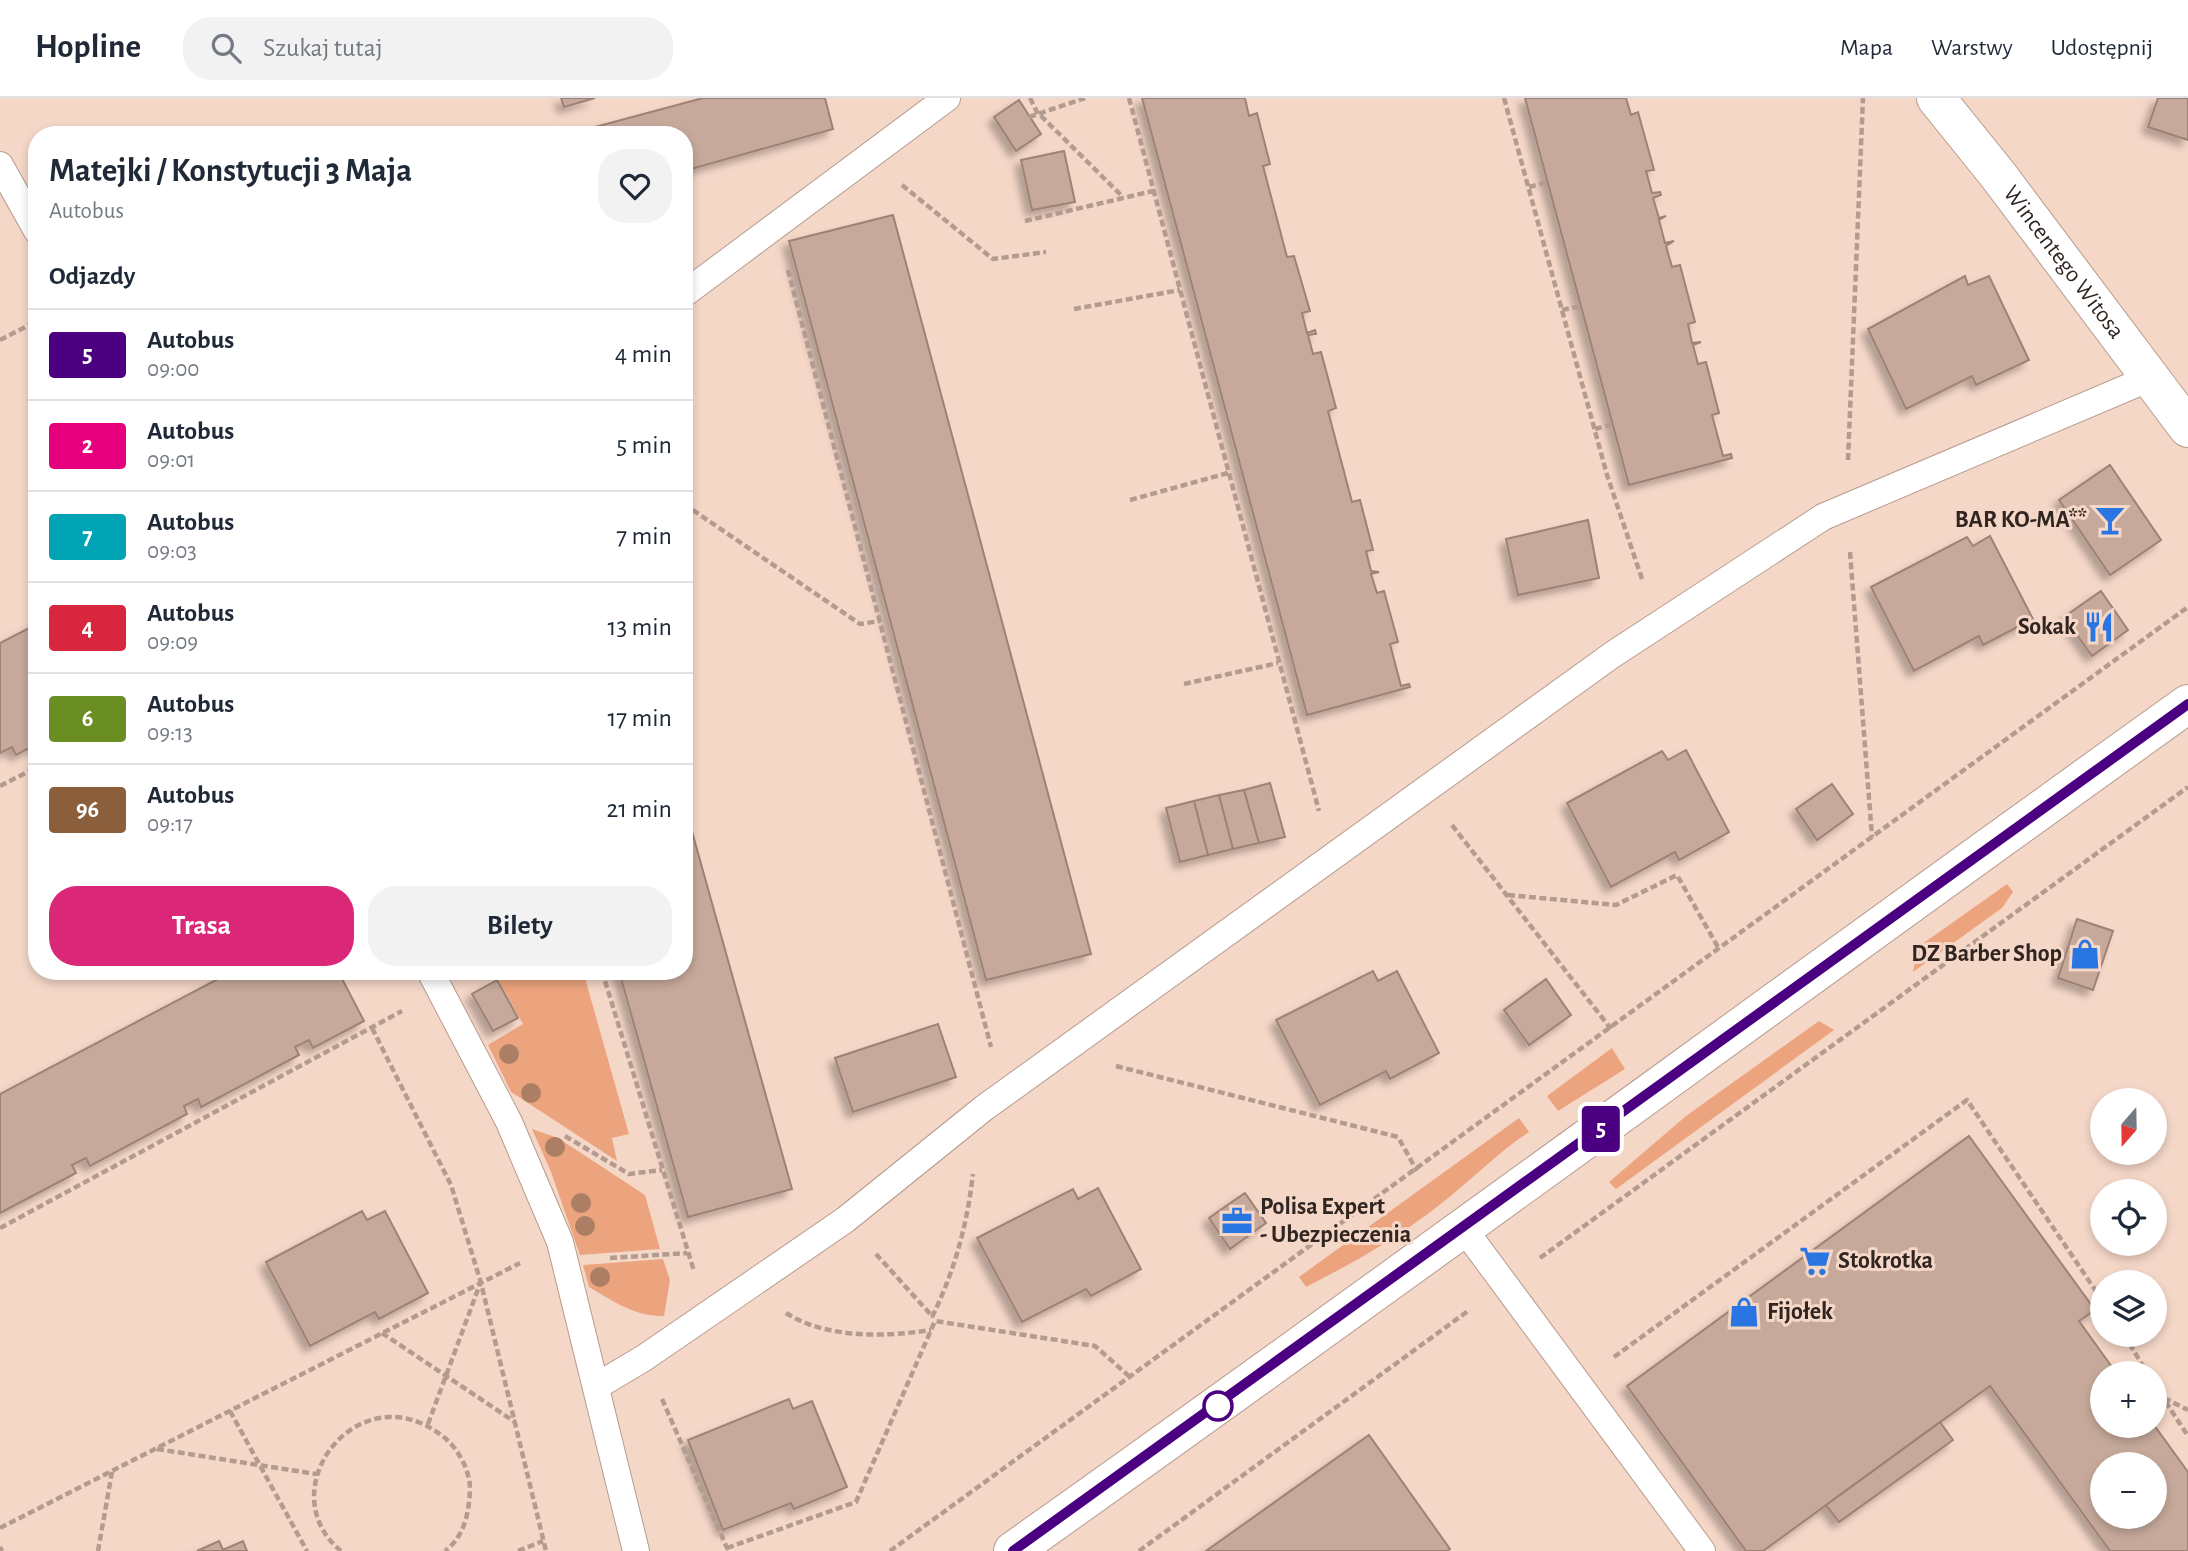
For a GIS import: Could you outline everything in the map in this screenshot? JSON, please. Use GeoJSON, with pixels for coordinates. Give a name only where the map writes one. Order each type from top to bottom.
{"type":"FeatureCollection","features":[{"type":"Feature","properties":{"kind":"street","name":"Wincentego Witosa"},"geometry":{"type":"LineString","coordinates":[[1936,98],[1998,175],[2188,428]]}},
{"type":"Feature","properties":{"kind":"street"},"geometry":{"type":"LineString","coordinates":[[1013,1551],[1464,1229],[2188,704]]}},
{"type":"Feature","properties":{"kind":"lane"},"geometry":{"type":"LineString","coordinates":[[693,287],[947,98]]}},
{"type":"Feature","properties":{"kind":"lane"},"geometry":{"type":"LineString","coordinates":[[0,165],[28,215]]}},
{"type":"Feature","properties":{"kind":"lane"},"geometry":{"type":"LineString","coordinates":[[597,1386],[644,1358],[845,1220],[994,1102],[1612,655],[1823,517],[2150,378]]}},
{"type":"Feature","properties":{"kind":"lane"},"geometry":{"type":"LineString","coordinates":[[435,981],[509,1122],[562,1251],[636,1551]]}},
{"type":"Feature","properties":{"kind":"lane"},"geometry":{"type":"LineString","coordinates":[[1464,1229],[1702,1551]]}},
{"type":"Feature","properties":{"kind":"path"},"geometry":{"type":"LineString","coordinates":[[1030,98],[1037,112],[1124,197]]}},
{"type":"Feature","properties":{"kind":"path"},"geometry":{"type":"LineString","coordinates":[[1029,117],[1037,112],[1085,98]]}},
{"type":"Feature","properties":{"kind":"path"},"geometry":{"type":"LineString","coordinates":[[1129,98],[1312,789],[1334,855]]}},
{"type":"Feature","properties":{"kind":"path"},"geometry":{"type":"LineString","coordinates":[[1504,98],[1595,429],[1657,626]]}},
{"type":"Feature","properties":{"kind":"path"},"geometry":{"type":"LineString","coordinates":[[868,157],[993,259],[1046,252]]}},
{"type":"Feature","properties":{"kind":"path"},"geometry":{"type":"LineString","coordinates":[[1529,187],[1548,182]]}},
{"type":"Feature","properties":{"kind":"path"},"geometry":{"type":"LineString","coordinates":[[1025,221],[1153,191]]}},
{"type":"Feature","properties":{"kind":"path"},"geometry":{"type":"LineString","coordinates":[[644,1358],[725,1549],[856,1502],[932,1330],[949,1282],[994,1102],[880,621],[776,225]]}},
{"type":"Feature","properties":{"kind":"path"},"geometry":{"type":"LineString","coordinates":[[1074,309],[1180,290]]}},
{"type":"Feature","properties":{"kind":"path"},"geometry":{"type":"LineString","coordinates":[[1562,310],[1581,306]]}},
{"type":"Feature","properties":{"kind":"path"},"geometry":{"type":"LineString","coordinates":[[0,340],[28,326]]}},
{"type":"Feature","properties":{"kind":"path"},"geometry":{"type":"LineString","coordinates":[[1595,429],[1613,424]]}},
{"type":"Feature","properties":{"kind":"path"},"geometry":{"type":"LineString","coordinates":[[1130,500],[1228,473]]}},
{"type":"Feature","properties":{"kind":"path"},"geometry":{"type":"LineString","coordinates":[[693,510],[860,624],[880,621]]}},
{"type":"Feature","properties":{"kind":"path"},"geometry":{"type":"LineString","coordinates":[[890,1551],[1417,1171],[2188,607]]}},
{"type":"Feature","properties":{"kind":"path"},"geometry":{"type":"LineString","coordinates":[[1184,684],[1278,663]]}},
{"type":"Feature","properties":{"kind":"path"},"geometry":{"type":"LineString","coordinates":[[0,786],[28,771]]}},
{"type":"Feature","properties":{"kind":"path"},"geometry":{"type":"LineString","coordinates":[[1139,1551],[2188,788]]}},
{"type":"Feature","properties":{"kind":"path"},"geometry":{"type":"LineString","coordinates":[[1425,790],[1611,1029]]}},
{"type":"Feature","properties":{"kind":"path"},"geometry":{"type":"LineString","coordinates":[[1507,895],[1616,905],[1677,874],[1719,949]]}},
{"type":"Feature","properties":{"kind":"path"},"geometry":{"type":"LineString","coordinates":[[604,980],[692,1269],[716,1307]]}},
{"type":"Feature","properties":{"kind":"path"},"geometry":{"type":"LineString","coordinates":[[0,1228],[372,1028],[435,981]]}},
{"type":"Feature","properties":{"kind":"path"},"geometry":{"type":"LineString","coordinates":[[372,1028],[451,1185],[481,1283],[546,1551]]}},
{"type":"Feature","properties":{"kind":"path"},"geometry":{"type":"LineString","coordinates":[[1061,1053],[1398,1137],[1417,1171]]}},
{"type":"Feature","properties":{"kind":"path"},"geometry":{"type":"LineString","coordinates":[[1577,1384],[1967,1100],[2090,1282]]}},
{"type":"Feature","properties":{"kind":"path"},"geometry":{"type":"LineString","coordinates":[[509,1122],[532,1116],[629,1174],[662,1170]]}},
{"type":"Feature","properties":{"kind":"path"},"geometry":{"type":"LineString","coordinates":[[845,1220],[934,1319],[1095,1346],[1130,1377]]}},
{"type":"Feature","properties":{"kind":"path"},"geometry":{"type":"LineString","coordinates":[[0,1528],[481,1283],[562,1251],[687,1253]]}},
{"type":"Feature","properties":{"kind":"path"},"geometry":{"type":"LineString","coordinates":[[428,1424],[481,1283]]}},
{"type":"Feature","properties":{"kind":"path"},"geometry":{"type":"LineString","coordinates":[[745,1287],[798,1321],[848,1332],[895,1335],[932,1330]]}},
{"type":"Feature","properties":{"kind":"path"},"geometry":{"type":"LineString","coordinates":[[382,1333],[514,1422]]}},
{"type":"Feature","properties":{"kind":"path"},"geometry":{"type":"LineString","coordinates":[[2167,1400],[2188,1410]]}},
{"type":"Feature","properties":{"kind":"path"},"geometry":{"type":"LineString","coordinates":[[2167,1404],[2188,1436]]}},
{"type":"Feature","properties":{"kind":"path"},"geometry":{"type":"LineString","coordinates":[[230,1411],[307,1551]]}},
{"type":"Feature","properties":{"kind":"path"},"geometry":{"type":"LineString","coordinates":[[341,1551],[329,1542],[315,1510],[316,1474],[332,1443],[361,1423],[395,1415],[428,1424],[455,1447],[470,1479],[469,1514],[453,1545],[445,1551]]}},
{"type":"Feature","properties":{"kind":"path"},"geometry":{"type":"LineString","coordinates":[[156,1449],[316,1474]]}},
{"type":"Feature","properties":{"kind":"path"},"geometry":{"type":"LineString","coordinates":[[98,1551],[112,1471]]}},
{"type":"Feature","properties":{"kind":"path"},"geometry":{"type":"LineString","coordinates":[[518,1551],[543,1541]]}},
{"type":"Feature","properties":{"kind":"shaded area"},"geometry":{"type":"Polygon","coordinates":[[[2007,884],[2013,892],[2002,908],[1913,972],[1918,947],[2007,884]]]}},
{"type":"Feature","properties":{"kind":"shaded area"},"geometry":{"type":"Polygon","coordinates":[[[498,980],[586,980],[629,1134],[612,1138],[617,1161],[511,1092],[488,1045],[523,1024],[498,980]]]}},
{"type":"Feature","properties":{"kind":"shaded area"},"geometry":{"type":"Polygon","coordinates":[[[1819,1021],[1834,1030],[1616,1189],[1609,1182],[1686,1116],[1819,1021]]]}},
{"type":"Feature","properties":{"kind":"shaded area"},"geometry":{"type":"Polygon","coordinates":[[[1612,1048],[1625,1069],[1558,1111],[1547,1096],[1612,1048]]]}},
{"type":"Feature","properties":{"kind":"shaded area"},"geometry":{"type":"Polygon","coordinates":[[[1519,1118],[1529,1132],[1436,1208],[1383,1245],[1306,1287],[1299,1277],[1519,1118]]]}},
{"type":"Feature","properties":{"kind":"shaded area"},"geometry":{"type":"Polygon","coordinates":[[[532,1129],[558,1138],[645,1195],[660,1249],[580,1255],[551,1172],[532,1129]]]}},
{"type":"Feature","properties":{"kind":"shaded area"},"geometry":{"type":"Polygon","coordinates":[[[663,1259],[670,1280],[664,1316],[634,1311],[589,1287],[583,1265],[663,1259]]]}},
{"type":"Feature","properties":{"kind":"building"},"geometry":{"type":"Polygon","coordinates":[[[561,98],[595,98],[564,107],[561,98]]]}},
{"type":"Feature","properties":{"kind":"building"},"geometry":{"type":"Polygon","coordinates":[[[703,98],[825,98],[833,129],[693,168],[693,126],[599,126],[703,98]]]}},
{"type":"Feature","properties":{"kind":"building"},"geometry":{"type":"Polygon","coordinates":[[[1142,98],[1245,98],[1249,116],[1257,113],[1270,164],[1263,166],[1287,257],[1294,256],[1310,311],[1302,313],[1307,333],[1315,330],[1316,334],[1308,335],[1313,354],[1321,352],[1336,408],[1328,411],[1352,502],[1360,500],[1373,550],[1366,551],[1371,571],[1379,572],[1371,574],[1377,593],[1384,591],[1398,642],[1390,644],[1401,686],[1409,684],[1410,687],[1307,715],[1142,98]]]}},
{"type":"Feature","properties":{"kind":"building"},"geometry":{"type":"Polygon","coordinates":[[[1525,98],[1626,98],[1631,115],[1638,112],[1654,170],[1646,171],[1652,193],[1660,192],[1661,195],[1653,198],[1659,218],[1666,216],[1659,220],[1665,243],[1674,241],[1666,246],[1672,267],[1680,265],[1695,322],[1688,324],[1692,343],[1701,342],[1693,345],[1698,364],[1706,362],[1719,413],[1712,415],[1723,456],[1731,454],[1732,458],[1629,485],[1525,98]]]}},
{"type":"Feature","properties":{"kind":"building"},"geometry":{"type":"Polygon","coordinates":[[[2158,98],[2188,98],[2188,140],[2148,127],[2158,98]]]}},
{"type":"Feature","properties":{"kind":"building"},"geometry":{"type":"Polygon","coordinates":[[[1019,100],[1041,134],[1016,151],[994,117],[1019,100]]]}},
{"type":"Feature","properties":{"kind":"building"},"geometry":{"type":"Polygon","coordinates":[[[1064,151],[1075,202],[1032,210],[1021,160],[1064,151]]]}},
{"type":"Feature","properties":{"kind":"building"},"geometry":{"type":"Polygon","coordinates":[[[893,215],[1091,954],[986,980],[789,241],[893,215]]]}},
{"type":"Feature","properties":{"kind":"building"},"geometry":{"type":"Polygon","coordinates":[[[1965,276],[1968,285],[1989,276],[2029,360],[1976,385],[1972,376],[1906,409],[1868,329],[1965,276]]]}},
{"type":"Feature","properties":{"kind":"building","name":"BAR KO-MA**"},"geometry":{"type":"Polygon","coordinates":[[[2110,465],[2161,540],[2110,575],[2059,500],[2110,465]]]}},
{"type":"Feature","properties":{"kind":"building"},"geometry":{"type":"Polygon","coordinates":[[[1588,520],[1599,578],[1518,595],[1506,539],[1588,520]]]}},
{"type":"Feature","properties":{"kind":"building"},"geometry":{"type":"Polygon","coordinates":[[[1990,536],[2033,619],[1983,645],[1979,636],[1914,671],[1871,587],[1967,537],[1973,546],[1990,536]]]}},
{"type":"Feature","properties":{"kind":"building"},"geometry":{"type":"Polygon","coordinates":[[[2101,591],[2128,630],[2092,656],[2064,617],[2101,591]]]}},
{"type":"Feature","properties":{"kind":"building"},"geometry":{"type":"Polygon","coordinates":[[[28,629],[28,749],[16,755],[12,747],[0,753],[0,643],[28,629]]]}},
{"type":"Feature","properties":{"kind":"building"},"geometry":{"type":"Polygon","coordinates":[[[1686,750],[1729,832],[1679,860],[1675,852],[1611,887],[1567,803],[1662,751],[1668,760],[1686,750]]]}},
{"type":"Feature","properties":{"kind":"building"},"geometry":{"type":"Polygon","coordinates":[[[1270,783],[1285,837],[1259,843],[1244,790],[1270,783]]]}},
{"type":"Feature","properties":{"kind":"building"},"geometry":{"type":"Polygon","coordinates":[[[1832,784],[1853,814],[1817,840],[1796,809],[1832,784]]]}},
{"type":"Feature","properties":{"kind":"building"},"geometry":{"type":"Polygon","coordinates":[[[1244,790],[1259,843],[1233,849],[1219,795],[1244,790]]]}},
{"type":"Feature","properties":{"kind":"building"},"geometry":{"type":"Polygon","coordinates":[[[1219,795],[1233,849],[1208,855],[1194,801],[1219,795]]]}},
{"type":"Feature","properties":{"kind":"building"},"geometry":{"type":"Polygon","coordinates":[[[1194,801],[1208,855],[1180,862],[1166,808],[1194,801]]]}},
{"type":"Feature","properties":{"kind":"building"},"geometry":{"type":"Polygon","coordinates":[[[693,835],[792,1189],[688,1217],[622,980],[693,980],[693,835]]]}},
{"type":"Feature","properties":{"kind":"building","name":"DZ Barber Shop"},"geometry":{"type":"Polygon","coordinates":[[[2077,919],[2113,931],[2093,990],[2058,978],[2077,919]]]}},
{"type":"Feature","properties":{"kind":"building"},"geometry":{"type":"Polygon","coordinates":[[[1373,971],[1378,981],[1397,971],[1439,1053],[1390,1079],[1386,1071],[1320,1105],[1276,1020],[1373,971]]]}},
{"type":"Feature","properties":{"kind":"building"},"geometry":{"type":"Polygon","coordinates":[[[1546,979],[1571,1015],[1529,1045],[1504,1010],[1546,979]]]}},
{"type":"Feature","properties":{"kind":"building"},"geometry":{"type":"Polygon","coordinates":[[[216,980],[343,980],[364,1021],[313,1048],[309,1040],[295,1047],[299,1055],[201,1107],[198,1099],[184,1106],[187,1114],[90,1166],[86,1158],[72,1165],[76,1173],[0,1213],[0,1094],[216,980]]]}},
{"type":"Feature","properties":{"kind":"building"},"geometry":{"type":"Polygon","coordinates":[[[497,980],[518,1018],[493,1031],[472,994],[497,980]]]}},
{"type":"Feature","properties":{"kind":"building"},"geometry":{"type":"Polygon","coordinates":[[[938,1024],[956,1077],[853,1112],[835,1058],[938,1024]]]}},
{"type":"Feature","properties":{"kind":"building"},"geometry":{"type":"Polygon","coordinates":[[[1969,1136],[2090,1303],[2090,1313],[2079,1321],[2090,1336],[2090,1347],[2098,1347],[2108,1361],[2090,1361],[2090,1438],[2163,1438],[2188,1472],[2188,1551],[2110,1551],[2094,1529],[2167,1529],[2167,1452],[2090,1452],[2090,1524],[1990,1386],[1763,1551],[1746,1551],[1627,1386],[1969,1136]]]}},
{"type":"Feature","properties":{"kind":"building"},"geometry":{"type":"Polygon","coordinates":[[[1098,1188],[1141,1269],[1091,1296],[1086,1289],[1022,1322],[977,1238],[1073,1189],[1078,1199],[1098,1188]]]}},
{"type":"Feature","properties":{"kind":"building","name":"Polisa Expert - Ubezpieczenia"},"geometry":{"type":"Polygon","coordinates":[[[1245,1193],[1266,1223],[1230,1249],[1209,1218],[1245,1193]]]}},
{"type":"Feature","properties":{"kind":"building"},"geometry":{"type":"Polygon","coordinates":[[[362,1211],[367,1220],[385,1211],[428,1293],[379,1319],[375,1312],[310,1346],[266,1262],[362,1211]]]}},
{"type":"Feature","properties":{"kind":"building"},"geometry":{"type":"Polygon","coordinates":[[[789,1399],[793,1409],[812,1401],[847,1487],[794,1509],[791,1503],[723,1530],[688,1440],[789,1399]]]}},
{"type":"Feature","properties":{"kind":"building"},"geometry":{"type":"Polygon","coordinates":[[[1940,1422],[1953,1440],[1839,1522],[1826,1505],[1940,1422]]]}},
{"type":"Feature","properties":{"kind":"building"},"geometry":{"type":"Polygon","coordinates":[[[1369,1435],[1450,1549],[1206,1551],[1369,1435]]]}},
{"type":"Feature","properties":{"kind":"building"},"geometry":{"type":"Polygon","coordinates":[[[219,1541],[223,1550],[243,1541],[247,1551],[197,1551],[219,1541]]]}},
{"type":"Feature","properties":{"kind":"bus line","name":"5"},"geometry":{"type":"LineString","coordinates":[[1013,1551],[1346,1315],[1819,969],[2188,704]]}},
{"type":"Feature","properties":{"kind":"place","name":"BAR KO-MA**"},"geometry":{"type":"Point","coordinates":[2110,520]}},
{"type":"Feature","properties":{"kind":"place","name":"Sokak"},"geometry":{"type":"Point","coordinates":[2099,627]}},
{"type":"Feature","properties":{"kind":"place","name":"DZ Barber Shop"},"geometry":{"type":"Point","coordinates":[2085,954]}},
{"type":"Feature","properties":{"kind":"place","name":"Polisa Expert - Ubezpieczenia"},"geometry":{"type":"Point","coordinates":[1237,1221]}},
{"type":"Feature","properties":{"kind":"place","name":"Stokrotka"},"geometry":{"type":"Point","coordinates":[1815,1261]}},
{"type":"Feature","properties":{"kind":"place","name":"Fijołek"},"geometry":{"type":"Point","coordinates":[1744,1312]}}]}
